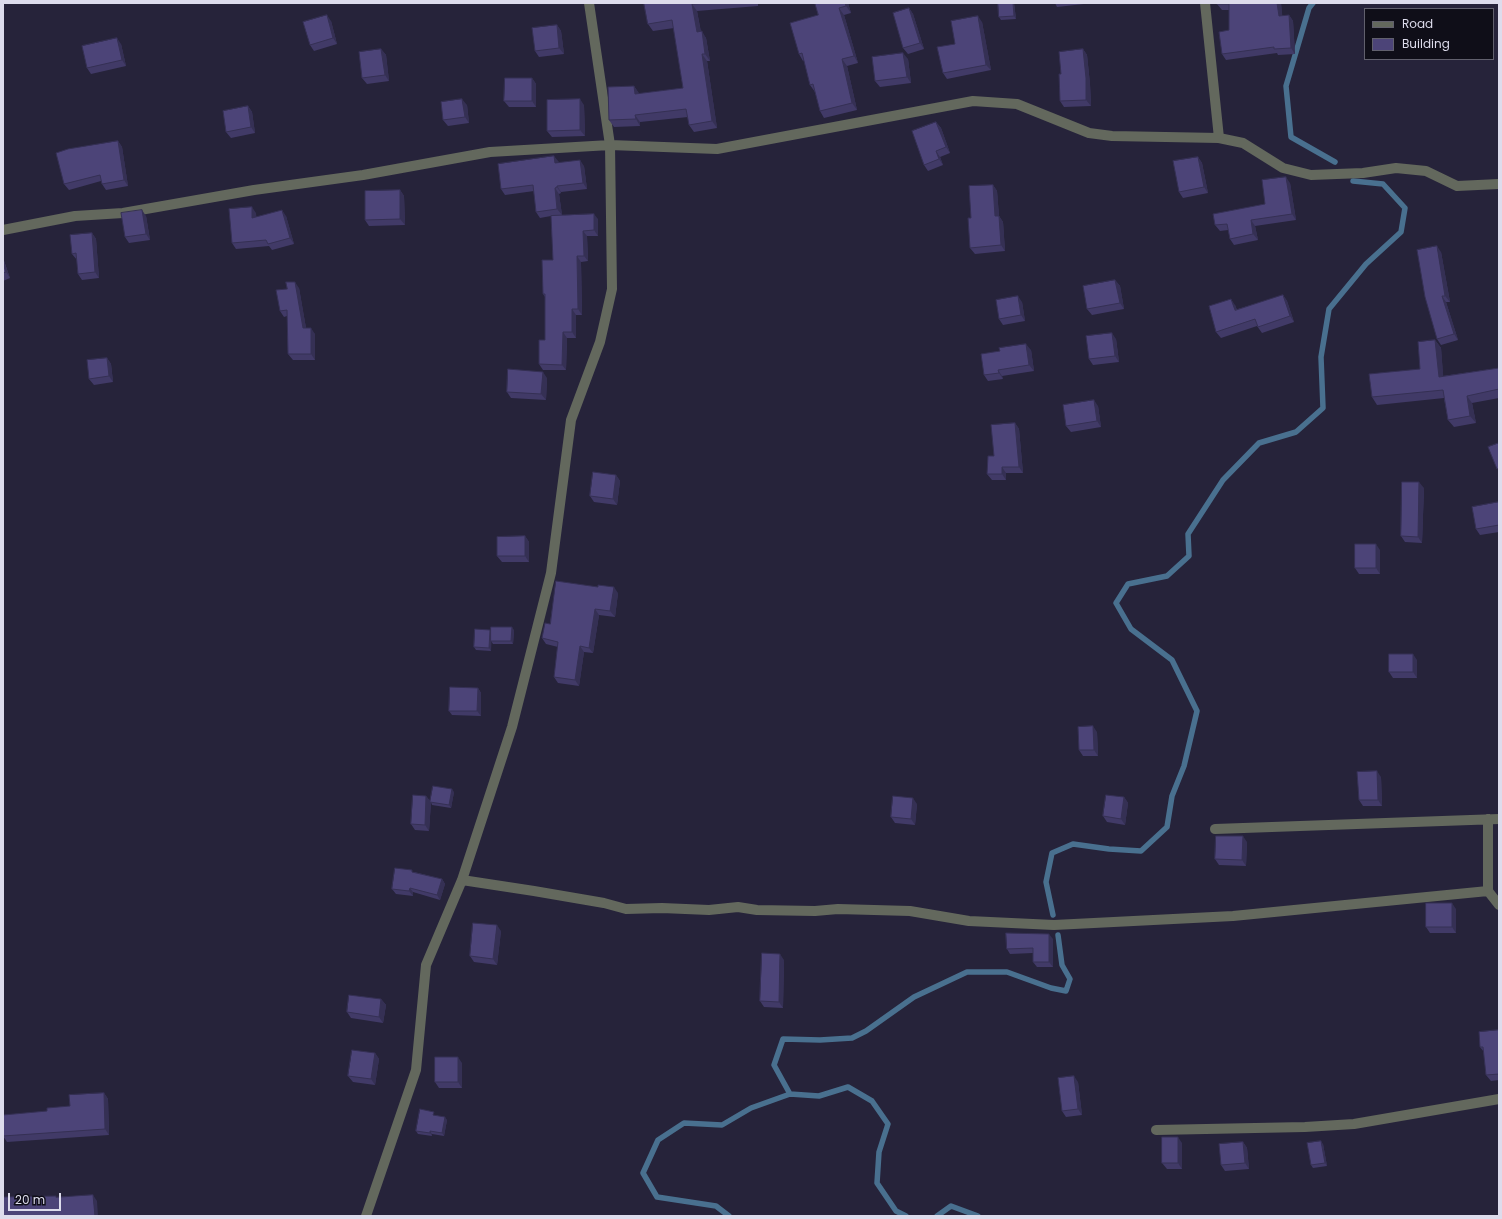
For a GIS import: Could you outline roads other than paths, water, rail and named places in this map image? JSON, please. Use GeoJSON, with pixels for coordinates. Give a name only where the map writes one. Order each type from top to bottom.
{"type":"FeatureCollection","features":[{"type":"Feature","properties":{"kind":"street"},"geometry":{"type":"LineString","coordinates":[[366,1216],[416,1070],[426,965],[462,880],[514,719],[551,573],[572,420],[600,342],[612,289],[610,145],[589,3]]}},
{"type":"Feature","properties":{"kind":"street"},"geometry":{"type":"LineString","coordinates":[[1205,3],[1219,138]]}},
{"type":"Feature","properties":{"kind":"street"},"geometry":{"type":"LineString","coordinates":[[3,230],[74,216],[123,213],[254,190],[363,175],[490,152],[610,145],[717,149],[973,101],[1017,104],[1088,133],[1112,136],[1219,138],[1243,143],[1283,168],[1311,175],[1363,173],[1396,168],[1426,171],[1457,186],[1499,184]]}},
{"type":"Feature","properties":{"kind":"street"},"geometry":{"type":"LineString","coordinates":[[1215,829],[1499,818]]}},
{"type":"Feature","properties":{"kind":"street"},"geometry":{"type":"LineString","coordinates":[[1488,819],[1488,891],[1494,901],[1499,905]]}},
{"type":"Feature","properties":{"kind":"street"},"geometry":{"type":"LineString","coordinates":[[462,880],[604,903],[626,909],[662,908],[708,910],[738,908],[757,910],[815,911],[838,909],[910,911],[969,921],[1054,925],[1233,916],[1488,891]]}},
{"type":"Feature","properties":{"kind":"street"},"geometry":{"type":"LineString","coordinates":[[1156,1130],[1304,1127],[1354,1124],[1499,1099]]}},
{"type":"Feature","properties":{"kind":"waterway"},"geometry":{"type":"LineString","coordinates":[[1313,3],[1309,8],[1286,86],[1291,137],[1335,162]]}},
{"type":"Feature","properties":{"kind":"waterway"},"geometry":{"type":"LineString","coordinates":[[1053,915],[1046,882],[1052,853],[1073,844],[1109,849],[1141,851],[1167,827],[1172,796],[1184,766],[1197,711],[1172,660],[1131,629],[1116,603],[1128,584],[1167,576],[1189,556],[1188,534],[1223,480],[1259,443],[1296,432],[1323,408],[1321,357],[1329,309],[1366,264],[1401,232],[1405,208],[1383,184],[1353,181]]}},
{"type":"Feature","properties":{"kind":"waterway"},"geometry":{"type":"LineString","coordinates":[[906,1216],[896,1211],[877,1183],[879,1152],[888,1124],[872,1101],[848,1087],[819,1096],[790,1094],[774,1065],[783,1039],[820,1040],[852,1038],[866,1031],[914,997],[967,972],[1007,972],[1051,988],[1066,991],[1070,979],[1062,965],[1058,935]]}},
{"type":"Feature","properties":{"kind":"waterway"},"geometry":{"type":"LineString","coordinates":[[729,1216],[716,1206],[657,1197],[643,1173],[658,1140],[684,1123],[722,1125],[751,1108],[790,1094]]}},
{"type":"Feature","properties":{"kind":"waterway"},"geometry":{"type":"LineString","coordinates":[[937,1216],[951,1206],[978,1216]]}}]}
